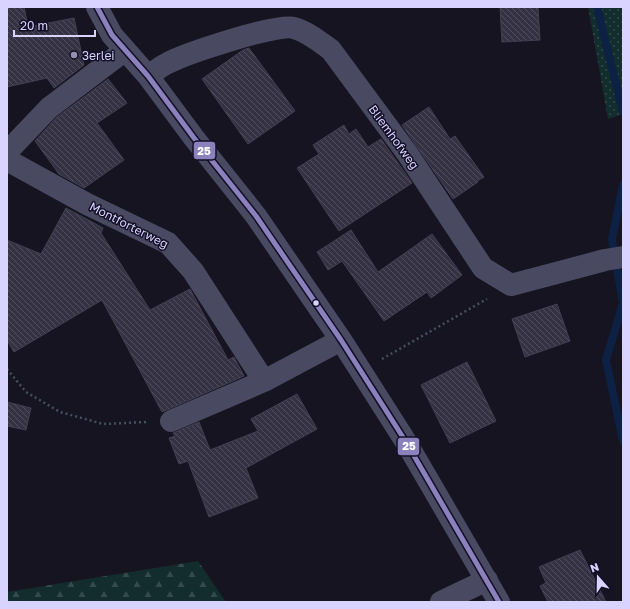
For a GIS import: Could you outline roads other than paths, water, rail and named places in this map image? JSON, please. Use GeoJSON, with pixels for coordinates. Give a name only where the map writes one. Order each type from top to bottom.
{"type":"FeatureCollection","features":[{"type":"Feature","properties":{"kind":"street"},"geometry":{"type":"LineString","coordinates":[[98,7],[112,34],[124,51],[148,76],[194,138],[256,216],[341,340],[406,442],[499,602]]}},
{"type":"Feature","properties":{"kind":"street","name":"Bliemhofweg"},"geometry":{"type":"LineString","coordinates":[[148,76],[166,64],[184,57],[274,29],[294,27],[314,38],[331,50],[407,153],[483,268],[511,285],[614,258]]}},
{"type":"Feature","properties":{"kind":"street"},"geometry":{"type":"LineString","coordinates":[[7,152],[49,108],[124,51]]}},
{"type":"Feature","properties":{"kind":"street","name":"Montforterweg"},"geometry":{"type":"LineString","coordinates":[[7,160],[87,204],[168,243],[194,271],[264,381]]}},
{"type":"Feature","properties":{"kind":"street"},"geometry":{"type":"LineString","coordinates":[[171,421],[264,381],[341,340]]}},
{"type":"Feature","properties":{"kind":"street"},"geometry":{"type":"LineString","coordinates":[[441,602],[487,580]]}},
{"type":"Feature","properties":{"kind":"waterway"},"geometry":{"type":"LineString","coordinates":[[597,7],[623,112]]}},
{"type":"Feature","properties":{"kind":"waterway"},"geometry":{"type":"LineString","coordinates":[[623,185],[612,239],[623,303],[606,360],[623,441]]}},
{"type":"Feature","properties":{"kind":"place","name":"3erlei"},"geometry":{"type":"Point","coordinates":[74,55]}}]}
